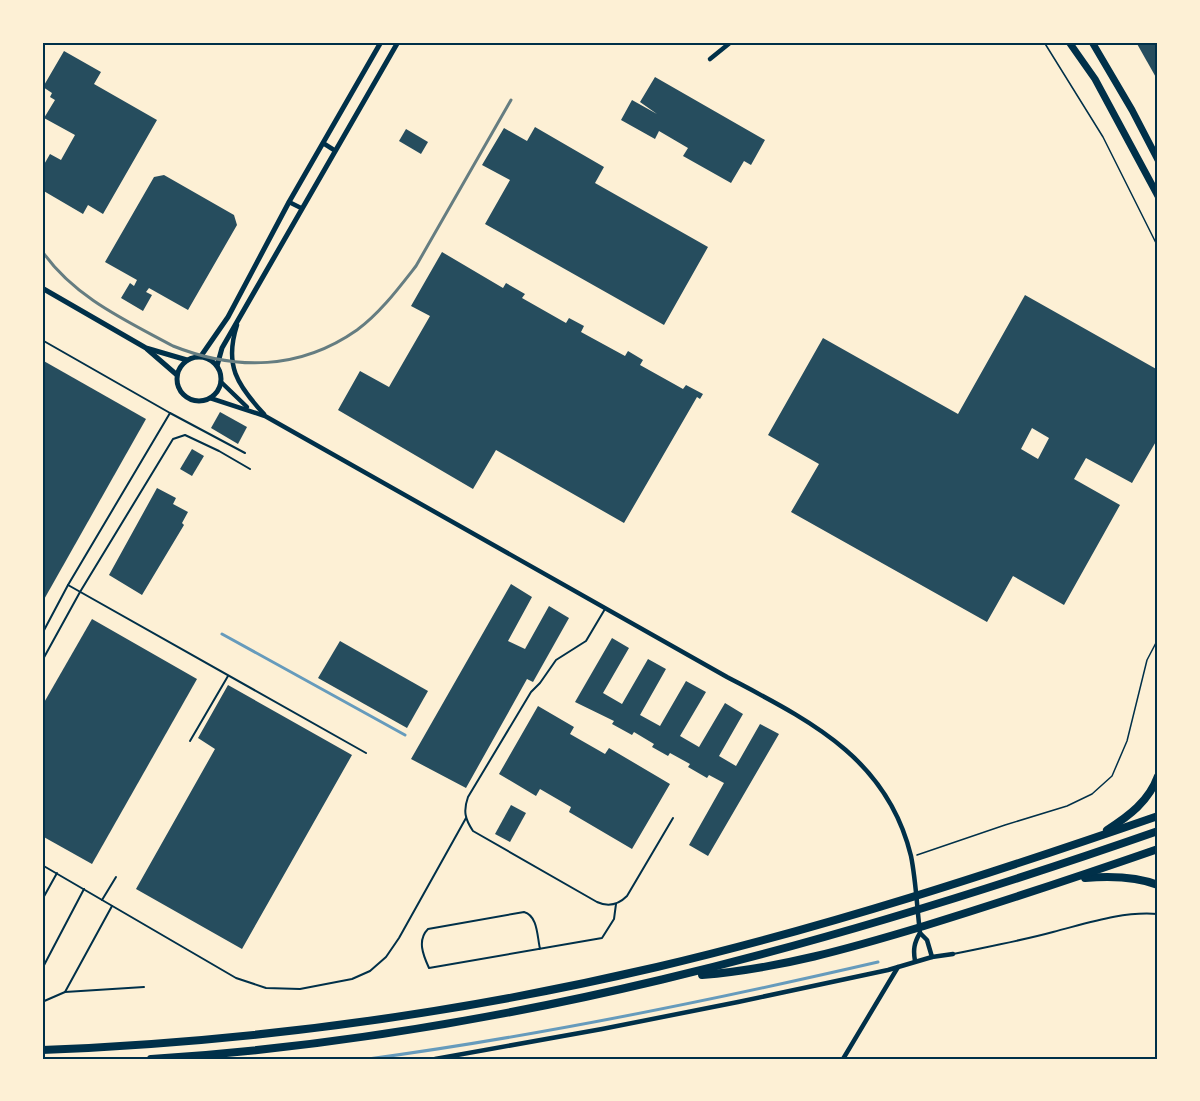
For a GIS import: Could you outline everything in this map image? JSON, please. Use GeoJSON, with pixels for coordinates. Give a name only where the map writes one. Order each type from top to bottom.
{"type":"FeatureCollection","features":[{"type":"Feature","properties":{"kind":"highway"},"geometry":{"type":"LineString","coordinates":[[1069,42],[1095,79],[1158,196]]}},
{"type":"Feature","properties":{"kind":"highway"},"geometry":{"type":"LineString","coordinates":[[1092,42],[1158,160]]}},
{"type":"Feature","properties":{"kind":"highway"},"geometry":{"type":"LineString","coordinates":[[1099,836],[1140,805],[1154,787],[1158,776]]}},
{"type":"Feature","properties":{"kind":"highway"},"geometry":{"type":"LineString","coordinates":[[42,1050],[218,1038],[321,1027],[489,1001],[668,964],[813,926],[940,888],[1158,816]]}},
{"type":"Feature","properties":{"kind":"highway"},"geometry":{"type":"LineString","coordinates":[[151,1059],[323,1042],[428,1027],[573,1000],[679,976],[754,958],[890,919],[1034,874],[1158,831]]}},
{"type":"Feature","properties":{"kind":"highway"},"geometry":{"type":"LineString","coordinates":[[679,976],[728,973],[778,965],[832,952],[939,921],[1158,849]]}},
{"type":"Feature","properties":{"kind":"highway"},"geometry":{"type":"LineString","coordinates":[[1071,878],[1118,877],[1158,885]]}},
{"type":"Feature","properties":{"kind":"street"},"geometry":{"type":"LineString","coordinates":[[201,356],[228,317],[260,254],[381,42]]}},
{"type":"Feature","properties":{"kind":"street"},"geometry":{"type":"LineString","coordinates":[[218,366],[222,348],[398,42]]}},
{"type":"Feature","properties":{"kind":"street"},"geometry":{"type":"LineString","coordinates":[[710,59],[731,42]]}},
{"type":"Feature","properties":{"kind":"street"},"geometry":{"type":"LineString","coordinates":[[323,143],[334,150]]}},
{"type":"Feature","properties":{"kind":"street"},"geometry":{"type":"LineString","coordinates":[[289,202],[301,208]]}},
{"type":"Feature","properties":{"kind":"street"},"geometry":{"type":"LineString","coordinates":[[260,254],[272,261]]}},
{"type":"Feature","properties":{"kind":"street"},"geometry":{"type":"LineString","coordinates":[[42,288],[146,348],[177,375]]}},
{"type":"Feature","properties":{"kind":"street"},"geometry":{"type":"LineString","coordinates":[[237,323],[232,344],[234,371],[246,395],[265,416]]}},
{"type":"Feature","properties":{"kind":"street"},"geometry":{"type":"LineString","coordinates":[[146,348],[187,360]]}},
{"type":"Feature","properties":{"kind":"street"},"geometry":{"type":"LineString","coordinates":[[201,356],[213,360],[218,366],[221,382],[215,394],[210,398],[196,401],[188,398],[179,389],[177,375],[180,366],[187,360],[201,356]]}},
{"type":"Feature","properties":{"kind":"street"},"geometry":{"type":"LineString","coordinates":[[221,382],[249,409]]}},
{"type":"Feature","properties":{"kind":"street"},"geometry":{"type":"LineString","coordinates":[[210,398],[265,416],[798,715],[841,746],[855,758],[882,789],[903,829],[911,857],[920,933],[913,953],[915,961]]}},
{"type":"Feature","properties":{"kind":"street"},"geometry":{"type":"LineString","coordinates":[[920,933],[927,939],[932,957]]}},
{"type":"Feature","properties":{"kind":"street"},"geometry":{"type":"LineString","coordinates":[[435,1059],[738,1002],[953,954]]}},
{"type":"Feature","properties":{"kind":"street"},"geometry":{"type":"LineString","coordinates":[[843,1059],[898,967]]}},
{"type":"Feature","properties":{"kind":"lane"},"geometry":{"type":"LineString","coordinates":[[42,340],[245,453]]}},
{"type":"Feature","properties":{"kind":"lane"},"geometry":{"type":"LineString","coordinates":[[42,634],[68,585],[170,413]]}},
{"type":"Feature","properties":{"kind":"lane"},"geometry":{"type":"LineString","coordinates":[[42,661],[80,592],[173,439],[185,435],[250,469]]}},
{"type":"Feature","properties":{"kind":"lane"},"geometry":{"type":"LineString","coordinates":[[68,585],[366,753]]}},
{"type":"Feature","properties":{"kind":"lane"},"geometry":{"type":"LineString","coordinates":[[606,608],[586,641],[556,660],[531,692],[468,797],[464,807],[466,818],[473,831],[603,904],[616,904],[627,896],[673,818]]}},
{"type":"Feature","properties":{"kind":"lane"},"geometry":{"type":"LineString","coordinates":[[190,741],[228,674]]}},
{"type":"Feature","properties":{"kind":"lane"},"geometry":{"type":"LineString","coordinates":[[42,865],[236,978],[266,988],[300,989],[352,979],[370,971],[386,957],[466,818]]}},
{"type":"Feature","properties":{"kind":"lane"},"geometry":{"type":"LineString","coordinates":[[42,900],[57,873]]}},
{"type":"Feature","properties":{"kind":"lane"},"geometry":{"type":"LineString","coordinates":[[102,900],[116,877]]}},
{"type":"Feature","properties":{"kind":"lane"},"geometry":{"type":"LineString","coordinates":[[42,969],[84,889]]}},
{"type":"Feature","properties":{"kind":"lane"},"geometry":{"type":"LineString","coordinates":[[540,949],[534,921],[529,913],[524,912],[428,929],[423,936],[422,943],[429,968],[540,949],[602,938],[614,919],[616,904]]}},
{"type":"Feature","properties":{"kind":"lane"},"geometry":{"type":"LineString","coordinates":[[64,992],[112,906]]}},
{"type":"Feature","properties":{"kind":"lane"},"geometry":{"type":"LineString","coordinates":[[953,954],[1099,920],[1133,914],[1158,914]]}},
{"type":"Feature","properties":{"kind":"lane"},"geometry":{"type":"LineString","coordinates":[[42,1002],[64,992],[144,987]]}},
{"type":"Feature","properties":{"kind":"path"},"geometry":{"type":"LineString","coordinates":[[1044,42],[1103,138],[1158,248]]}},
{"type":"Feature","properties":{"kind":"path"},"geometry":{"type":"LineString","coordinates":[[911,857],[1067,806],[1092,794],[1112,776],[1127,741],[1147,660],[1158,639]]}},
{"type":"Feature","properties":{"kind":"building"},"geometry":{"type":"Polygon","coordinates":[[[1136,42],[1158,42],[1158,81],[1136,42]]]}},
{"type":"Feature","properties":{"kind":"building"},"geometry":{"type":"Polygon","coordinates":[[[64,51],[101,72],[94,84],[157,120],[103,214],[88,205],[83,214],[42,190],[42,168],[50,154],[61,160],[75,135],[44,118],[55,100],[50,97],[52,93],[43,87],[64,51]]]}},
{"type":"Feature","properties":{"kind":"building"},"geometry":{"type":"Polygon","coordinates":[[[655,77],[765,140],[751,165],[744,161],[731,183],[683,156],[688,148],[659,131],[655,139],[621,120],[632,100],[657,114],[640,102],[655,77]]]}},
{"type":"Feature","properties":{"kind":"building"},"geometry":{"type":"Polygon","coordinates":[[[535,127],[604,167],[595,183],[708,247],[664,325],[485,224],[510,180],[482,165],[504,128],[527,141],[535,127]]]}},
{"type":"Feature","properties":{"kind":"building"},"geometry":{"type":"Polygon","coordinates":[[[406,129],[428,142],[421,154],[399,141],[406,129]]]}},
{"type":"Feature","properties":{"kind":"building"},"geometry":{"type":"Polygon","coordinates":[[[164,175],[234,215],[237,225],[188,310],[149,288],[146,292],[152,295],[143,311],[121,298],[130,283],[134,286],[137,280],[105,262],[154,177],[164,175]]]}},
{"type":"Feature","properties":{"kind":"building"},"geometry":{"type":"Polygon","coordinates":[[[442,252],[503,288],[506,283],[525,294],[522,298],[566,323],[569,318],[584,326],[581,332],[625,356],[628,351],[643,360],[640,365],[683,389],[686,385],[703,394],[700,399],[697,397],[624,523],[496,450],[473,489],[338,410],[360,371],[389,387],[430,316],[411,306],[442,252]]]}},
{"type":"Feature","properties":{"kind":"building"},"geometry":{"type":"Polygon","coordinates":[[[1025,295],[1158,370],[1158,438],[1132,483],[1086,458],[1074,479],[1120,505],[1064,605],[1013,576],[987,622],[791,512],[819,464],[768,435],[823,338],[958,414],[1025,295]],[[1032,428],[1021,449],[1038,459],[1049,438],[1032,428]]]}},
{"type":"Feature","properties":{"kind":"building"},"geometry":{"type":"Polygon","coordinates":[[[42,360],[146,419],[42,603],[42,360]]]}},
{"type":"Feature","properties":{"kind":"building"},"geometry":{"type":"Polygon","coordinates":[[[220,412],[247,427],[238,444],[211,428],[220,412]]]}},
{"type":"Feature","properties":{"kind":"building"},"geometry":{"type":"Polygon","coordinates":[[[192,449],[204,456],[192,476],[180,469],[192,449]]]}},
{"type":"Feature","properties":{"kind":"building"},"geometry":{"type":"Polygon","coordinates":[[[157,488],[176,498],[173,504],[188,512],[182,523],[184,525],[142,595],[109,575],[157,488]]]}},
{"type":"Feature","properties":{"kind":"building"},"geometry":{"type":"Polygon","coordinates":[[[511,584],[532,597],[508,641],[525,649],[549,606],[569,618],[533,682],[527,679],[466,788],[411,759],[511,584]]]}},
{"type":"Feature","properties":{"kind":"building"},"geometry":{"type":"Polygon","coordinates":[[[92,619],[197,679],[92,864],[42,836],[42,706],[92,619]]]}},
{"type":"Feature","properties":{"kind":"building"},"geometry":{"type":"Polygon","coordinates":[[[612,638],[629,648],[603,693],[622,704],[648,659],[666,669],[640,715],[660,726],[686,681],[706,692],[680,736],[699,747],[725,703],[743,714],[719,756],[736,766],[760,724],[779,734],[708,856],[689,845],[724,783],[709,775],[707,778],[688,767],[690,764],[670,753],[668,756],[652,747],[654,744],[634,732],[632,735],[612,724],[614,721],[575,702],[612,638]]]}},
{"type":"Feature","properties":{"kind":"building"},"geometry":{"type":"Polygon","coordinates":[[[340,641],[428,691],[407,728],[318,678],[340,641]]]}},
{"type":"Feature","properties":{"kind":"building"},"geometry":{"type":"Polygon","coordinates":[[[228,685],[352,755],[242,949],[136,889],[215,749],[198,738],[228,685]]]}},
{"type":"Feature","properties":{"kind":"building"},"geometry":{"type":"Polygon","coordinates":[[[538,706],[574,727],[570,734],[605,754],[609,748],[670,784],[632,849],[569,812],[571,807],[540,789],[536,796],[499,774],[538,706]]]}},
{"type":"Feature","properties":{"kind":"building"},"geometry":{"type":"Polygon","coordinates":[[[511,805],[526,813],[510,842],[495,834],[511,805]]]}},
{"type":"Feature","properties":{"kind":"waterway"},"geometry":{"type":"LineString","coordinates":[[222,634],[405,735]]}},
{"type":"Feature","properties":{"kind":"waterway"},"geometry":{"type":"LineString","coordinates":[[368,1059],[496,1040],[624,1016],[878,962]]}},
{"type":"Feature","properties":{"kind":"railway"},"geometry":{"type":"LineString","coordinates":[[42,251],[69,282],[85,294],[119,317],[173,346],[220,360],[244,362],[267,362],[313,353],[357,330],[373,316],[409,275],[511,100]]}}]}
